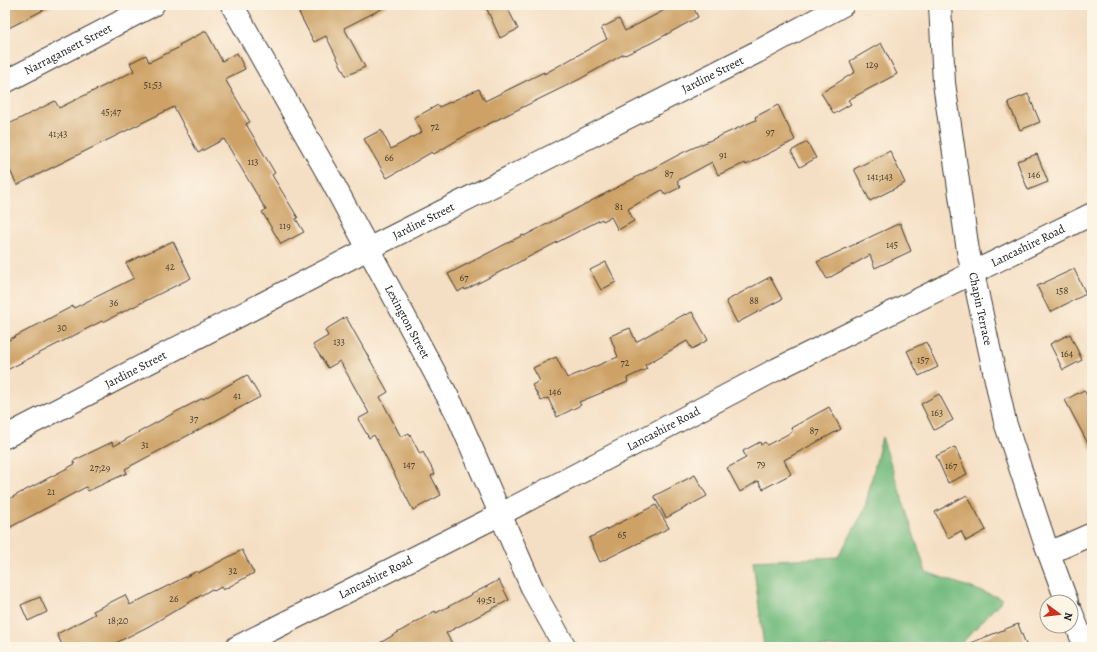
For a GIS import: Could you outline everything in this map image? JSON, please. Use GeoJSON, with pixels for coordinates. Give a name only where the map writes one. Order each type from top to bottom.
{"type":"FeatureCollection","features":[{"type":"Feature","properties":{"kind":"street","name":"Narragansett Street"},"geometry":{"type":"LineString","coordinates":[[5,82],[153,5]]}},
{"type":"Feature","properties":{"kind":"street","name":"Lexington Street"},"geometry":{"type":"LineString","coordinates":[[232,5],[328,174],[457,414],[501,514],[532,590],[565,647]]}},
{"type":"Feature","properties":{"kind":"street","name":"Jardine Street"},"geometry":{"type":"LineString","coordinates":[[5,437],[368,249],[758,52],[843,5]]}},
{"type":"Feature","properties":{"kind":"street","name":"Chapin Terrace"},"geometry":{"type":"LineString","coordinates":[[940,5],[944,83],[968,251],[1005,422],[1049,553],[1065,594]]}},
{"type":"Feature","properties":{"kind":"street","name":"Lancashire Road"},"geometry":{"type":"LineString","coordinates":[[237,647],[501,514],[777,369],[1092,214]]}},
{"type":"Feature","properties":{"kind":"street"},"geometry":{"type":"LineString","coordinates":[[1049,553],[1092,534]]}},
{"type":"Feature","properties":{"kind":"street"},"geometry":{"type":"LineString","coordinates":[[1079,632],[1085,647]]}},
{"type":"Feature","properties":{"kind":"green space"},"geometry":{"type":"Polygon","coordinates":[[[882,437],[926,572],[1003,599],[958,647],[764,647],[753,561],[838,557],[864,511],[882,437]]]}},
{"type":"Feature","properties":{"kind":"building"},"geometry":{"type":"Polygon","coordinates":[[[5,5],[53,5],[5,30],[5,5]]]}},
{"type":"Feature","properties":{"kind":"building"},"geometry":{"type":"Polygon","coordinates":[[[295,5],[389,5],[344,28],[365,67],[346,76],[326,36],[314,42],[295,5]]]}},
{"type":"Feature","properties":{"kind":"building"},"geometry":{"type":"Polygon","coordinates":[[[485,5],[506,5],[518,29],[500,38],[485,5]]]}},
{"type":"Feature","properties":{"kind":"building"},"geometry":{"type":"Polygon","coordinates":[[[674,5],[692,5],[698,17],[651,43],[625,55],[624,54],[580,79],[466,135],[434,154],[432,152],[387,178],[364,139],[381,130],[391,149],[422,132],[414,118],[438,105],[439,107],[479,89],[485,101],[544,72],[544,74],[607,39],[601,28],[619,19],[625,31],[674,5]]]}},
{"type":"Feature","properties":{"kind":"building"},"geometry":{"type":"Polygon","coordinates":[[[206,31],[222,61],[237,53],[245,69],[225,79],[250,122],[246,124],[275,173],[272,175],[298,218],[296,219],[304,232],[281,244],[262,212],[266,210],[224,139],[198,153],[174,107],[17,185],[5,160],[5,126],[55,101],[59,108],[134,71],[130,63],[146,55],[149,62],[180,47],[179,45],[206,31]]]}},
{"type":"Feature","properties":{"kind":"building"},"geometry":{"type":"Polygon","coordinates":[[[881,43],[897,74],[848,100],[851,104],[834,114],[821,93],[855,72],[850,61],[881,43]]]}},
{"type":"Feature","properties":{"kind":"building"},"geometry":{"type":"Polygon","coordinates":[[[1028,94],[1040,122],[1020,130],[1008,102],[1028,94]]]}},
{"type":"Feature","properties":{"kind":"building"},"geometry":{"type":"Polygon","coordinates":[[[778,105],[795,140],[746,165],[745,163],[718,175],[712,162],[677,181],[681,187],[665,195],[662,190],[628,209],[634,221],[618,230],[611,217],[603,221],[602,219],[465,290],[464,288],[458,292],[448,274],[684,152],[756,120],[755,117],[778,105]]]}},
{"type":"Feature","properties":{"kind":"building"},"geometry":{"type":"Polygon","coordinates":[[[807,142],[816,158],[800,167],[791,151],[807,142]]]}},
{"type":"Feature","properties":{"kind":"building"},"geometry":{"type":"Polygon","coordinates":[[[890,151],[905,183],[870,201],[854,169],[890,151]]]}},
{"type":"Feature","properties":{"kind":"building"},"geometry":{"type":"Polygon","coordinates":[[[1037,154],[1048,182],[1028,190],[1017,161],[1037,154]]]}},
{"type":"Feature","properties":{"kind":"building"},"geometry":{"type":"Polygon","coordinates":[[[900,223],[911,251],[875,268],[870,255],[827,279],[817,262],[900,223]]]}},
{"type":"Feature","properties":{"kind":"building"},"geometry":{"type":"Polygon","coordinates":[[[173,241],[191,278],[103,322],[102,321],[5,371],[5,342],[73,306],[74,308],[134,278],[126,263],[173,241]]]}},
{"type":"Feature","properties":{"kind":"building"},"geometry":{"type":"Polygon","coordinates":[[[606,262],[616,282],[601,290],[590,270],[606,262]]]}},
{"type":"Feature","properties":{"kind":"building"},"geometry":{"type":"Polygon","coordinates":[[[1074,269],[1086,294],[1050,312],[1037,286],[1074,269]]]}},
{"type":"Feature","properties":{"kind":"building"},"geometry":{"type":"Polygon","coordinates":[[[770,277],[782,299],[737,323],[726,301],[770,277]]]}},
{"type":"Feature","properties":{"kind":"building"},"geometry":{"type":"Polygon","coordinates":[[[692,312],[708,340],[692,349],[687,341],[645,365],[647,369],[627,378],[628,382],[579,402],[581,405],[557,417],[548,398],[541,401],[532,385],[540,381],[533,368],[556,357],[567,378],[618,357],[610,336],[630,328],[636,342],[685,314],[686,315],[692,312]]]}},
{"type":"Feature","properties":{"kind":"building"},"geometry":{"type":"Polygon","coordinates":[[[346,317],[388,392],[380,397],[401,437],[409,433],[420,454],[423,452],[435,474],[431,476],[441,495],[413,510],[374,435],[369,438],[358,419],[369,413],[340,361],[328,368],[313,345],[328,336],[325,330],[346,317]]]}},
{"type":"Feature","properties":{"kind":"building"},"geometry":{"type":"Polygon","coordinates":[[[1070,334],[1082,360],[1063,370],[1050,344],[1070,334]]]}},
{"type":"Feature","properties":{"kind":"building"},"geometry":{"type":"Polygon","coordinates":[[[926,342],[938,367],[919,376],[907,351],[926,342]]]}},
{"type":"Feature","properties":{"kind":"building"},"geometry":{"type":"Polygon","coordinates":[[[247,375],[260,397],[125,469],[127,473],[88,491],[86,487],[5,530],[5,501],[75,464],[73,461],[112,442],[114,446],[247,375]]]}},
{"type":"Feature","properties":{"kind":"building"},"geometry":{"type":"Polygon","coordinates":[[[1084,390],[1092,405],[1092,451],[1065,400],[1084,390]]]}},
{"type":"Feature","properties":{"kind":"building"},"geometry":{"type":"Polygon","coordinates":[[[939,394],[953,420],[934,430],[921,404],[939,394]]]}},
{"type":"Feature","properties":{"kind":"building"},"geometry":{"type":"Polygon","coordinates":[[[829,407],[841,429],[784,460],[791,474],[763,489],[758,481],[740,492],[727,468],[746,458],[743,451],[760,442],[761,445],[765,442],[767,445],[792,432],[791,428],[829,407]]]}},
{"type":"Feature","properties":{"kind":"building"},"geometry":{"type":"Polygon","coordinates":[[[955,447],[967,474],[948,483],[936,456],[955,447]]]}},
{"type":"Feature","properties":{"kind":"building"},"geometry":{"type":"Polygon","coordinates":[[[695,475],[707,496],[666,518],[654,496],[695,475]]]}},
{"type":"Feature","properties":{"kind":"building"},"geometry":{"type":"Polygon","coordinates":[[[967,495],[986,530],[966,541],[961,531],[948,538],[935,512],[967,495]]]}},
{"type":"Feature","properties":{"kind":"building"},"geometry":{"type":"Polygon","coordinates":[[[656,505],[669,528],[600,562],[589,538],[656,505]]]}},
{"type":"Feature","properties":{"kind":"building"},"geometry":{"type":"Polygon","coordinates":[[[242,550],[254,573],[223,590],[221,587],[214,591],[212,589],[149,626],[108,647],[63,647],[57,634],[95,614],[93,611],[125,595],[130,605],[197,571],[198,573],[242,550]]]}},
{"type":"Feature","properties":{"kind":"building"},"geometry":{"type":"Polygon","coordinates":[[[499,580],[509,600],[446,633],[454,647],[373,647],[435,611],[436,613],[499,580]]]}},
{"type":"Feature","properties":{"kind":"building"},"geometry":{"type":"Polygon","coordinates":[[[40,597],[47,612],[28,621],[21,605],[40,597]]]}},
{"type":"Feature","properties":{"kind":"building"},"geometry":{"type":"Polygon","coordinates":[[[1018,624],[1027,647],[963,647],[963,646],[1018,624]]]}}]}
